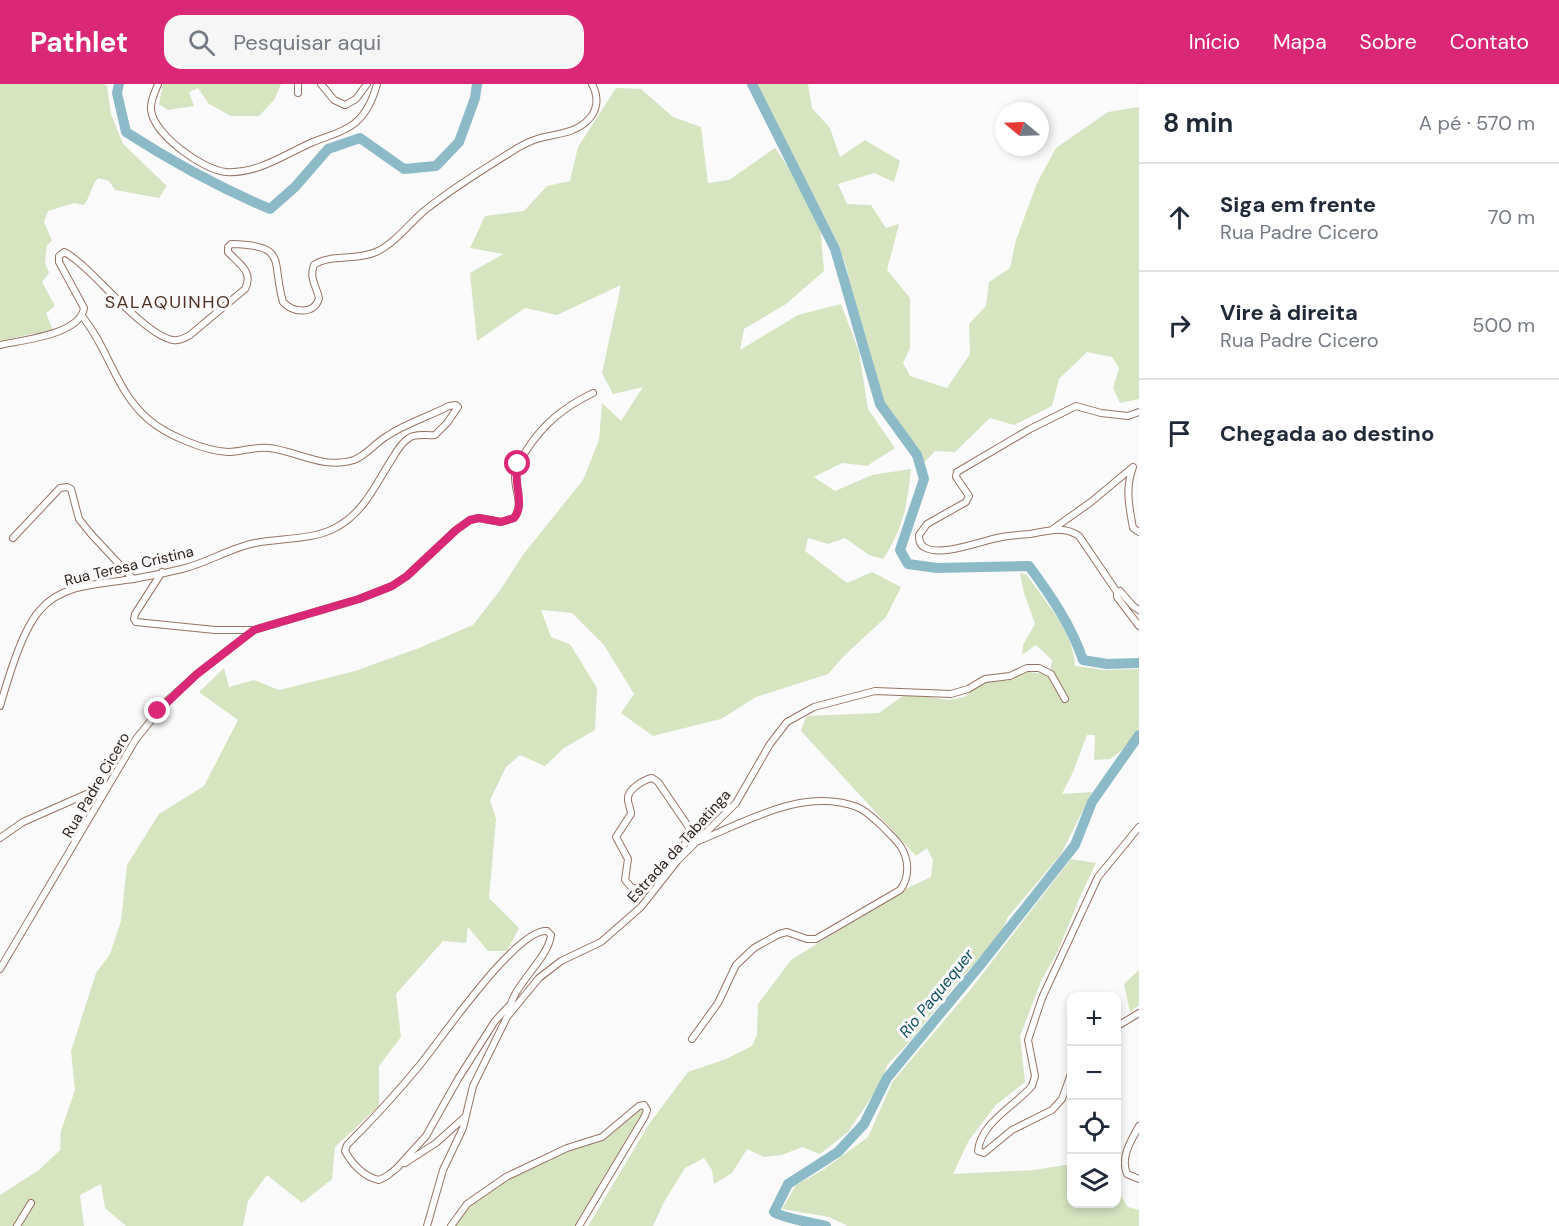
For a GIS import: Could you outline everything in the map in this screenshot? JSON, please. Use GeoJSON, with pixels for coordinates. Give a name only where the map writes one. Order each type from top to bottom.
{"type":"FeatureCollection","features":[{"type":"Feature","properties":{"kind":"street"},"geometry":{"type":"LineString","coordinates":[[158,84],[151,104],[156,124],[188,155],[205,166],[225,172],[257,168],[345,129],[359,119],[370,105],[377,84]]}},
{"type":"Feature","properties":{"kind":"street"},"geometry":{"type":"LineString","coordinates":[[298,84],[298,93]]}},
{"type":"Feature","properties":{"kind":"street"},"geometry":{"type":"LineString","coordinates":[[321,84],[334,100],[345,105],[356,99],[367,84]]}},
{"type":"Feature","properties":{"kind":"street"},"geometry":{"type":"LineString","coordinates":[[0,345],[32,339],[69,327],[82,316],[84,308],[59,262],[58,258],[64,252],[156,332],[175,340],[181,340],[190,334],[245,289],[248,282],[247,273],[228,252],[229,246],[233,244],[263,249],[273,254],[279,267],[283,302],[291,309],[298,311],[311,309],[317,305],[320,298],[311,274],[314,265],[321,261],[360,257],[376,252],[425,210],[511,152],[538,139],[581,126],[588,120],[596,106],[597,98],[592,84]]}},
{"type":"Feature","properties":{"kind":"street","name":"Rua Teresa Cristina"},"geometry":{"type":"LineString","coordinates":[[0,706],[21,646],[38,612],[54,598],[94,584],[133,579],[183,568],[248,545],[324,533],[339,526],[352,518],[365,502],[407,438],[414,435],[435,435],[447,423],[458,406],[449,406],[405,425],[385,436],[354,460],[322,462],[270,448],[225,452],[212,449],[169,433],[149,420],[121,388],[93,330],[82,316]]}},
{"type":"Feature","properties":{"kind":"street","name":"Rua Padre Cicero"},"geometry":{"type":"LineString","coordinates":[[0,969],[108,785],[143,730],[166,702],[197,674],[254,630],[359,599],[392,586],[407,576],[456,530],[470,520],[479,518],[501,522],[514,518],[519,510],[515,481],[516,469],[534,437],[561,411],[593,393]]}},
{"type":"Feature","properties":{"kind":"street"},"geometry":{"type":"LineString","coordinates":[[1139,412],[1128,416],[1101,413],[1076,406],[1000,446],[957,472],[956,477],[967,492],[968,499],[962,505],[927,524],[922,529],[919,540],[924,547],[942,550],[1052,529],[1072,531],[1079,536],[1117,592],[1117,597],[1139,626]]}},
{"type":"Feature","properties":{"kind":"street"},"geometry":{"type":"LineString","coordinates":[[1052,529],[1091,502],[1139,461]]}},
{"type":"Feature","properties":{"kind":"street"},"geometry":{"type":"LineString","coordinates":[[1133,467],[1128,498],[1133,528],[1139,532]]}},
{"type":"Feature","properties":{"kind":"street"},"geometry":{"type":"LineString","coordinates":[[13,538],[60,488],[67,487],[71,489],[76,512],[84,526],[133,579]]}},
{"type":"Feature","properties":{"kind":"street"},"geometry":{"type":"LineString","coordinates":[[162,573],[135,614],[136,622],[215,630],[254,630]]}},
{"type":"Feature","properties":{"kind":"street"},"geometry":{"type":"LineString","coordinates":[[1117,592],[1120,591],[1139,610]]}},
{"type":"Feature","properties":{"kind":"street","name":"Estrada da Tabatinga"},"geometry":{"type":"LineString","coordinates":[[428,1226],[443,1170],[464,1128],[473,1086],[507,1017],[539,978],[561,960],[602,942],[641,907],[679,857],[736,803],[777,732],[787,722],[814,707],[875,691],[951,694],[968,689],[988,678],[1010,676],[1030,668],[1051,674],[1065,699]]}},
{"type":"Feature","properties":{"kind":"street"},"geometry":{"type":"LineString","coordinates":[[652,778],[658,782],[691,831],[679,857],[640,888],[633,888],[626,880],[628,859],[616,837],[631,814],[629,794],[647,779],[652,778]]}},
{"type":"Feature","properties":{"kind":"street"},"geometry":{"type":"LineString","coordinates":[[0,838],[30,819],[108,785]]}},
{"type":"Feature","properties":{"kind":"street"},"geometry":{"type":"LineString","coordinates":[[692,1039],[718,1003],[736,965],[754,948],[787,932],[807,939],[816,939],[900,890],[907,872],[904,852],[898,843],[867,812],[844,804],[810,803],[779,808],[748,818],[695,842]]}},
{"type":"Feature","properties":{"kind":"street"},"geometry":{"type":"LineString","coordinates":[[1067,1083],[1062,1099],[1052,1110],[1012,1130],[984,1153],[978,1151],[985,1131],[1032,1086],[1035,1076],[1028,1040],[1042,998],[1098,877],[1139,827]]}},
{"type":"Feature","properties":{"kind":"street"},"geometry":{"type":"LineString","coordinates":[[467,1115],[436,1143],[383,1179],[371,1178],[353,1163],[346,1153],[346,1147],[420,1065],[462,1008],[494,970],[521,944],[542,930],[547,931],[551,935],[549,945],[517,990],[509,1006],[507,1017]]}},
{"type":"Feature","properties":{"kind":"street"},"geometry":{"type":"LineString","coordinates":[[397,1168],[426,1136],[458,1079],[495,1021],[509,1006]]}},
{"type":"Feature","properties":{"kind":"street"},"geometry":{"type":"LineString","coordinates":[[1121,1024],[1139,1013]]}},
{"type":"Feature","properties":{"kind":"street"},"geometry":{"type":"LineString","coordinates":[[451,1226],[467,1204],[506,1177],[567,1148],[602,1137],[639,1106],[644,1105],[647,1110],[645,1116],[579,1226]]}},
{"type":"Feature","properties":{"kind":"street"},"geometry":{"type":"LineString","coordinates":[[1139,1126],[1125,1155],[1124,1166],[1127,1174],[1139,1179]]}},
{"type":"Feature","properties":{"kind":"street"},"geometry":{"type":"LineString","coordinates":[[16,1226],[31,1203]]}},
{"type":"Feature","properties":{"kind":"green space"},"geometry":{"type":"Polygon","coordinates":[[[0,84],[104,84],[107,86],[111,114],[123,144],[167,186],[159,198],[115,190],[109,181],[98,178],[84,205],[74,203],[48,211],[44,222],[52,241],[47,245],[45,263],[49,273],[42,282],[55,306],[46,313],[54,333],[31,334],[0,341],[0,84]]]}},
{"type":"Feature","properties":{"kind":"green space"},"geometry":{"type":"Polygon","coordinates":[[[163,84],[281,84],[274,100],[259,116],[231,116],[209,104],[198,88],[189,92],[194,106],[168,110],[159,104],[163,84]]]}},
{"type":"Feature","properties":{"kind":"green space"},"geometry":{"type":"Polygon","coordinates":[[[756,84],[808,84],[812,108],[830,128],[840,157],[865,140],[900,161],[894,182],[874,173],[838,184],[847,204],[871,205],[886,228],[899,224],[887,270],[910,298],[910,348],[903,363],[910,376],[947,388],[970,354],[969,324],[986,306],[989,282],[1010,268],[1016,240],[1037,183],[1056,148],[1108,112],[1139,107],[1139,399],[1120,403],[1113,388],[1119,368],[1112,357],[1087,352],[1059,379],[1052,406],[1014,425],[990,418],[955,452],[935,451],[924,463],[920,453],[884,404],[851,295],[847,269],[839,245],[756,84]]]}},
{"type":"Feature","properties":{"kind":"green space"},"geometry":{"type":"Polygon","coordinates":[[[616,88],[641,89],[673,117],[701,127],[708,183],[729,180],[775,148],[797,180],[820,225],[824,271],[786,304],[744,329],[740,350],[798,315],[841,304],[859,352],[868,409],[895,448],[867,466],[842,463],[814,477],[835,491],[872,475],[911,469],[908,494],[900,526],[883,559],[869,555],[845,538],[828,544],[808,538],[805,551],[847,583],[872,572],[901,587],[886,617],[828,674],[756,697],[721,719],[653,736],[621,713],[634,694],[604,645],[572,613],[541,610],[551,637],[570,644],[597,688],[595,730],[564,748],[545,766],[520,755],[506,767],[490,800],[496,819],[489,898],[519,928],[507,951],[488,951],[468,927],[466,943],[443,941],[396,994],[401,1037],[379,1066],[379,1106],[335,1147],[332,1179],[302,1203],[267,1175],[248,1201],[243,1226],[126,1226],[105,1208],[101,1184],[80,1195],[84,1226],[0,1226],[0,1195],[39,1170],[60,1150],[61,1131],[75,1090],[71,1051],[96,973],[110,954],[121,921],[127,865],[159,814],[204,786],[238,720],[199,692],[224,668],[229,687],[254,680],[279,690],[355,671],[419,648],[473,625],[501,589],[522,556],[583,480],[599,440],[602,403],[621,421],[643,387],[613,394],[602,373],[621,285],[557,315],[525,308],[477,341],[470,273],[503,254],[470,248],[485,216],[524,211],[547,186],[570,181],[578,147],[616,88]]]}},
{"type":"Feature","properties":{"kind":"green space"},"geometry":{"type":"Polygon","coordinates":[[[1020,573],[1027,575],[1064,629],[1070,641],[1075,666],[1105,670],[1139,669],[1139,727],[1130,744],[1110,759],[1094,760],[1095,735],[1087,735],[1062,794],[1092,792],[1061,854],[1008,917],[1001,934],[888,1064],[879,1086],[848,1132],[820,1154],[802,1147],[782,1155],[764,1157],[747,1149],[732,1173],[714,1184],[712,1170],[704,1158],[685,1168],[664,1202],[653,1226],[588,1226],[649,1124],[688,1072],[726,1059],[752,1046],[757,1035],[758,1004],[791,960],[907,888],[931,877],[933,860],[927,848],[916,856],[801,731],[806,716],[879,713],[907,693],[948,700],[964,697],[986,680],[1007,681],[1022,671],[1050,675],[1052,660],[1036,645],[1022,655],[1023,645],[1035,624],[1024,593],[1020,573]]]}},
{"type":"Feature","properties":{"kind":"green space"},"geometry":{"type":"Polygon","coordinates":[[[1071,859],[1096,863],[1057,953],[1042,979],[1020,1036],[1025,1082],[996,1105],[969,1140],[953,1174],[1034,1170],[1067,1165],[1067,1208],[1121,1208],[1121,1196],[1128,1207],[1139,1210],[1139,1226],[848,1226],[829,1217],[782,1209],[796,1185],[823,1170],[868,1137],[893,1081],[970,990],[1071,859]]]}},
{"type":"Feature","properties":{"kind":"green space"},"geometry":{"type":"Polygon","coordinates":[[[1139,970],[1139,1005],[1130,1012],[1124,984],[1139,970]]]}},
{"type":"Feature","properties":{"kind":"green space"},"geometry":{"type":"Polygon","coordinates":[[[644,1103],[648,1110],[579,1226],[453,1226],[470,1203],[520,1170],[605,1136],[644,1103]]]}},
{"type":"Feature","properties":{"kind":"waterway"},"geometry":{"type":"LineString","coordinates":[[119,84],[117,93],[126,132],[196,174],[270,209],[295,187],[328,149],[360,138],[404,169],[436,166],[459,142],[475,98],[477,84]]}},
{"type":"Feature","properties":{"kind":"waterway"},"geometry":{"type":"LineString","coordinates":[[752,84],[835,249],[880,404],[917,455],[924,479],[900,550],[908,564],[937,568],[1029,566],[1060,611],[1083,660],[1107,664],[1139,663]]}},
{"type":"Feature","properties":{"kind":"waterway","name":"Rio Paquequer"},"geometry":{"type":"LineString","coordinates":[[826,1226],[774,1212],[788,1184],[838,1152],[864,1124],[887,1078],[1075,845],[1092,802],[1139,735]]}},
{"type":"Feature","properties":{"kind":"district","name":"SALAQUINHO"},"geometry":{"type":"Point","coordinates":[168,302]}},
{"type":"Feature","properties":{"kind":"route"},"geometry":{"type":"LineString","coordinates":[[158,711],[197,674],[254,630],[359,599],[392,586],[407,576],[456,530],[470,520],[483,518],[501,522],[514,518],[519,510],[515,481],[518,464]]}}]}
